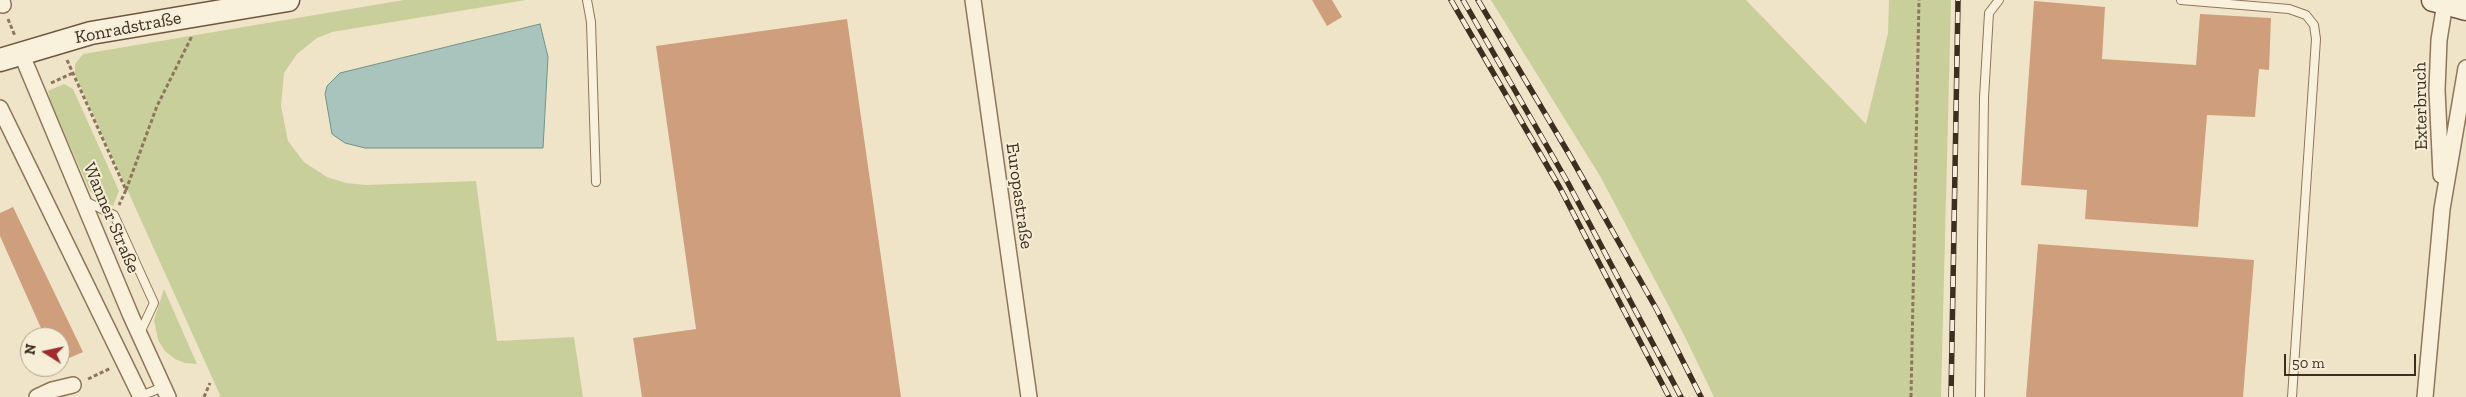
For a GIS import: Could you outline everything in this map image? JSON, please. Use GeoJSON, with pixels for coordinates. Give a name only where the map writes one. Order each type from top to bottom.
{"type":"FeatureCollection","features":[{"type":"Feature","properties":{"kind":"street","name":"Konradstraße"},"geometry":{"type":"LineString","coordinates":[[0,60],[91,33],[210,6],[288,0]]}},
{"type":"Feature","properties":{"kind":"street","name":"Europastraße"},"geometry":{"type":"LineString","coordinates":[[973,0],[1029,397]]}},
{"type":"Feature","properties":{"kind":"street"},"geometry":{"type":"LineString","coordinates":[[2439,2],[2466,9]]}},
{"type":"Feature","properties":{"kind":"street","name":"Exterbruch"},"geometry":{"type":"LineString","coordinates":[[2439,2],[2437,90],[2442,209]]}},
{"type":"Feature","properties":{"kind":"street","name":"Wanner Straße"},"geometry":{"type":"LineString","coordinates":[[21,53],[139,334],[166,392]]}},
{"type":"Feature","properties":{"kind":"street","name":"Exterbruch"},"geometry":{"type":"LineString","coordinates":[[2425,397],[2442,209],[2466,68]]}},
{"type":"Feature","properties":{"kind":"street"},"geometry":{"type":"LineString","coordinates":[[0,108],[141,396]]}},
{"type":"Feature","properties":{"kind":"street"},"geometry":{"type":"LineString","coordinates":[[37,397],[52,390],[74,385]]}},
{"type":"Feature","properties":{"kind":"lane"},"geometry":{"type":"LineString","coordinates":[[588,0],[592,22],[596,182]]}},
{"type":"Feature","properties":{"kind":"lane"},"geometry":{"type":"LineString","coordinates":[[1980,397],[1984,98],[1990,13],[1999,0]]}},
{"type":"Feature","properties":{"kind":"lane"},"geometry":{"type":"LineString","coordinates":[[2181,0],[2289,9],[2306,14],[2314,26],[2316,39],[2292,397]]}},
{"type":"Feature","properties":{"kind":"lane"},"geometry":{"type":"LineString","coordinates":[[82,200],[114,215],[154,303],[139,334]]}},
{"type":"Feature","properties":{"kind":"lane"},"geometry":{"type":"LineString","coordinates":[[141,396],[166,392]]}},
{"type":"Feature","properties":{"kind":"path"},"geometry":{"type":"LineString","coordinates":[[1911,397],[1920,0]]}},
{"type":"Feature","properties":{"kind":"path"},"geometry":{"type":"LineString","coordinates":[[3,2],[21,53]]}},
{"type":"Feature","properties":{"kind":"path"},"geometry":{"type":"LineString","coordinates":[[114,215],[126,190],[146,134],[173,73],[190,38],[210,6]]}},
{"type":"Feature","properties":{"kind":"path"},"geometry":{"type":"LineString","coordinates":[[66,57],[126,190]]}},
{"type":"Feature","properties":{"kind":"path"},"geometry":{"type":"LineString","coordinates":[[50,83],[73,73]]}},
{"type":"Feature","properties":{"kind":"path"},"geometry":{"type":"LineString","coordinates":[[74,385],[125,362]]}},
{"type":"Feature","properties":{"kind":"path"},"geometry":{"type":"LineString","coordinates":[[204,397],[210,383]]}},
{"type":"Feature","properties":{"kind":"green space"},"geometry":{"type":"Polygon","coordinates":[[[404,0],[526,0],[332,32],[317,38],[297,54],[284,73],[281,106],[288,141],[304,162],[327,177],[346,183],[366,185],[476,181],[497,341],[574,337],[583,397],[219,397],[220,395],[75,74],[75,64],[83,54],[404,0]]]}},
{"type":"Feature","properties":{"kind":"green space"},"geometry":{"type":"Polygon","coordinates":[[[1491,0],[1746,0],[1866,124],[1888,33],[1889,0],[1951,0],[1941,397],[1714,397],[1684,335],[1600,176],[1491,0]]]}},
{"type":"Feature","properties":{"kind":"green space"},"geometry":{"type":"Polygon","coordinates":[[[64,84],[73,89],[119,191],[113,206],[98,199],[90,191],[51,103],[48,91],[64,84]]]}},
{"type":"Feature","properties":{"kind":"green space"},"geometry":{"type":"Polygon","coordinates":[[[164,289],[197,364],[185,363],[175,359],[165,351],[158,340],[154,320],[164,289]]]}},
{"type":"Feature","properties":{"kind":"water"},"geometry":{"type":"Polygon","coordinates":[[[540,24],[548,57],[543,148],[365,148],[345,143],[332,134],[325,94],[327,86],[340,73],[540,24]]]}},
{"type":"Feature","properties":{"kind":"building"},"geometry":{"type":"Polygon","coordinates":[[[1312,0],[1332,0],[1342,17],[1327,26],[1312,0]]]}},
{"type":"Feature","properties":{"kind":"building"},"geometry":{"type":"Polygon","coordinates":[[[2034,1],[2105,7],[2102,59],[2196,65],[2200,14],[2271,18],[2269,70],[2259,69],[2255,117],[2207,115],[2198,227],[2085,219],[2087,190],[2021,185],[2034,1]]]}},
{"type":"Feature","properties":{"kind":"building"},"geometry":{"type":"Polygon","coordinates":[[[847,19],[901,397],[642,397],[633,338],[696,329],[656,46],[847,19]]]}},
{"type":"Feature","properties":{"kind":"building"},"geometry":{"type":"Polygon","coordinates":[[[13,207],[83,352],[70,358],[70,327],[41,327],[0,236],[0,213],[13,207]]]}},
{"type":"Feature","properties":{"kind":"building"},"geometry":{"type":"Polygon","coordinates":[[[2038,244],[2254,260],[2243,397],[2026,397],[2038,244]]]}},
{"type":"Feature","properties":{"kind":"railway"},"geometry":{"type":"LineString","coordinates":[[1451,0],[1560,188],[1669,397]]}},
{"type":"Feature","properties":{"kind":"railway"},"geometry":{"type":"LineString","coordinates":[[1463,0],[1568,183],[1681,397]]}},
{"type":"Feature","properties":{"kind":"railway"},"geometry":{"type":"LineString","coordinates":[[1478,0],[1569,154],[1657,310],[1701,397]]}},
{"type":"Feature","properties":{"kind":"railway"},"geometry":{"type":"LineString","coordinates":[[1951,397],[1958,0]]}}]}
